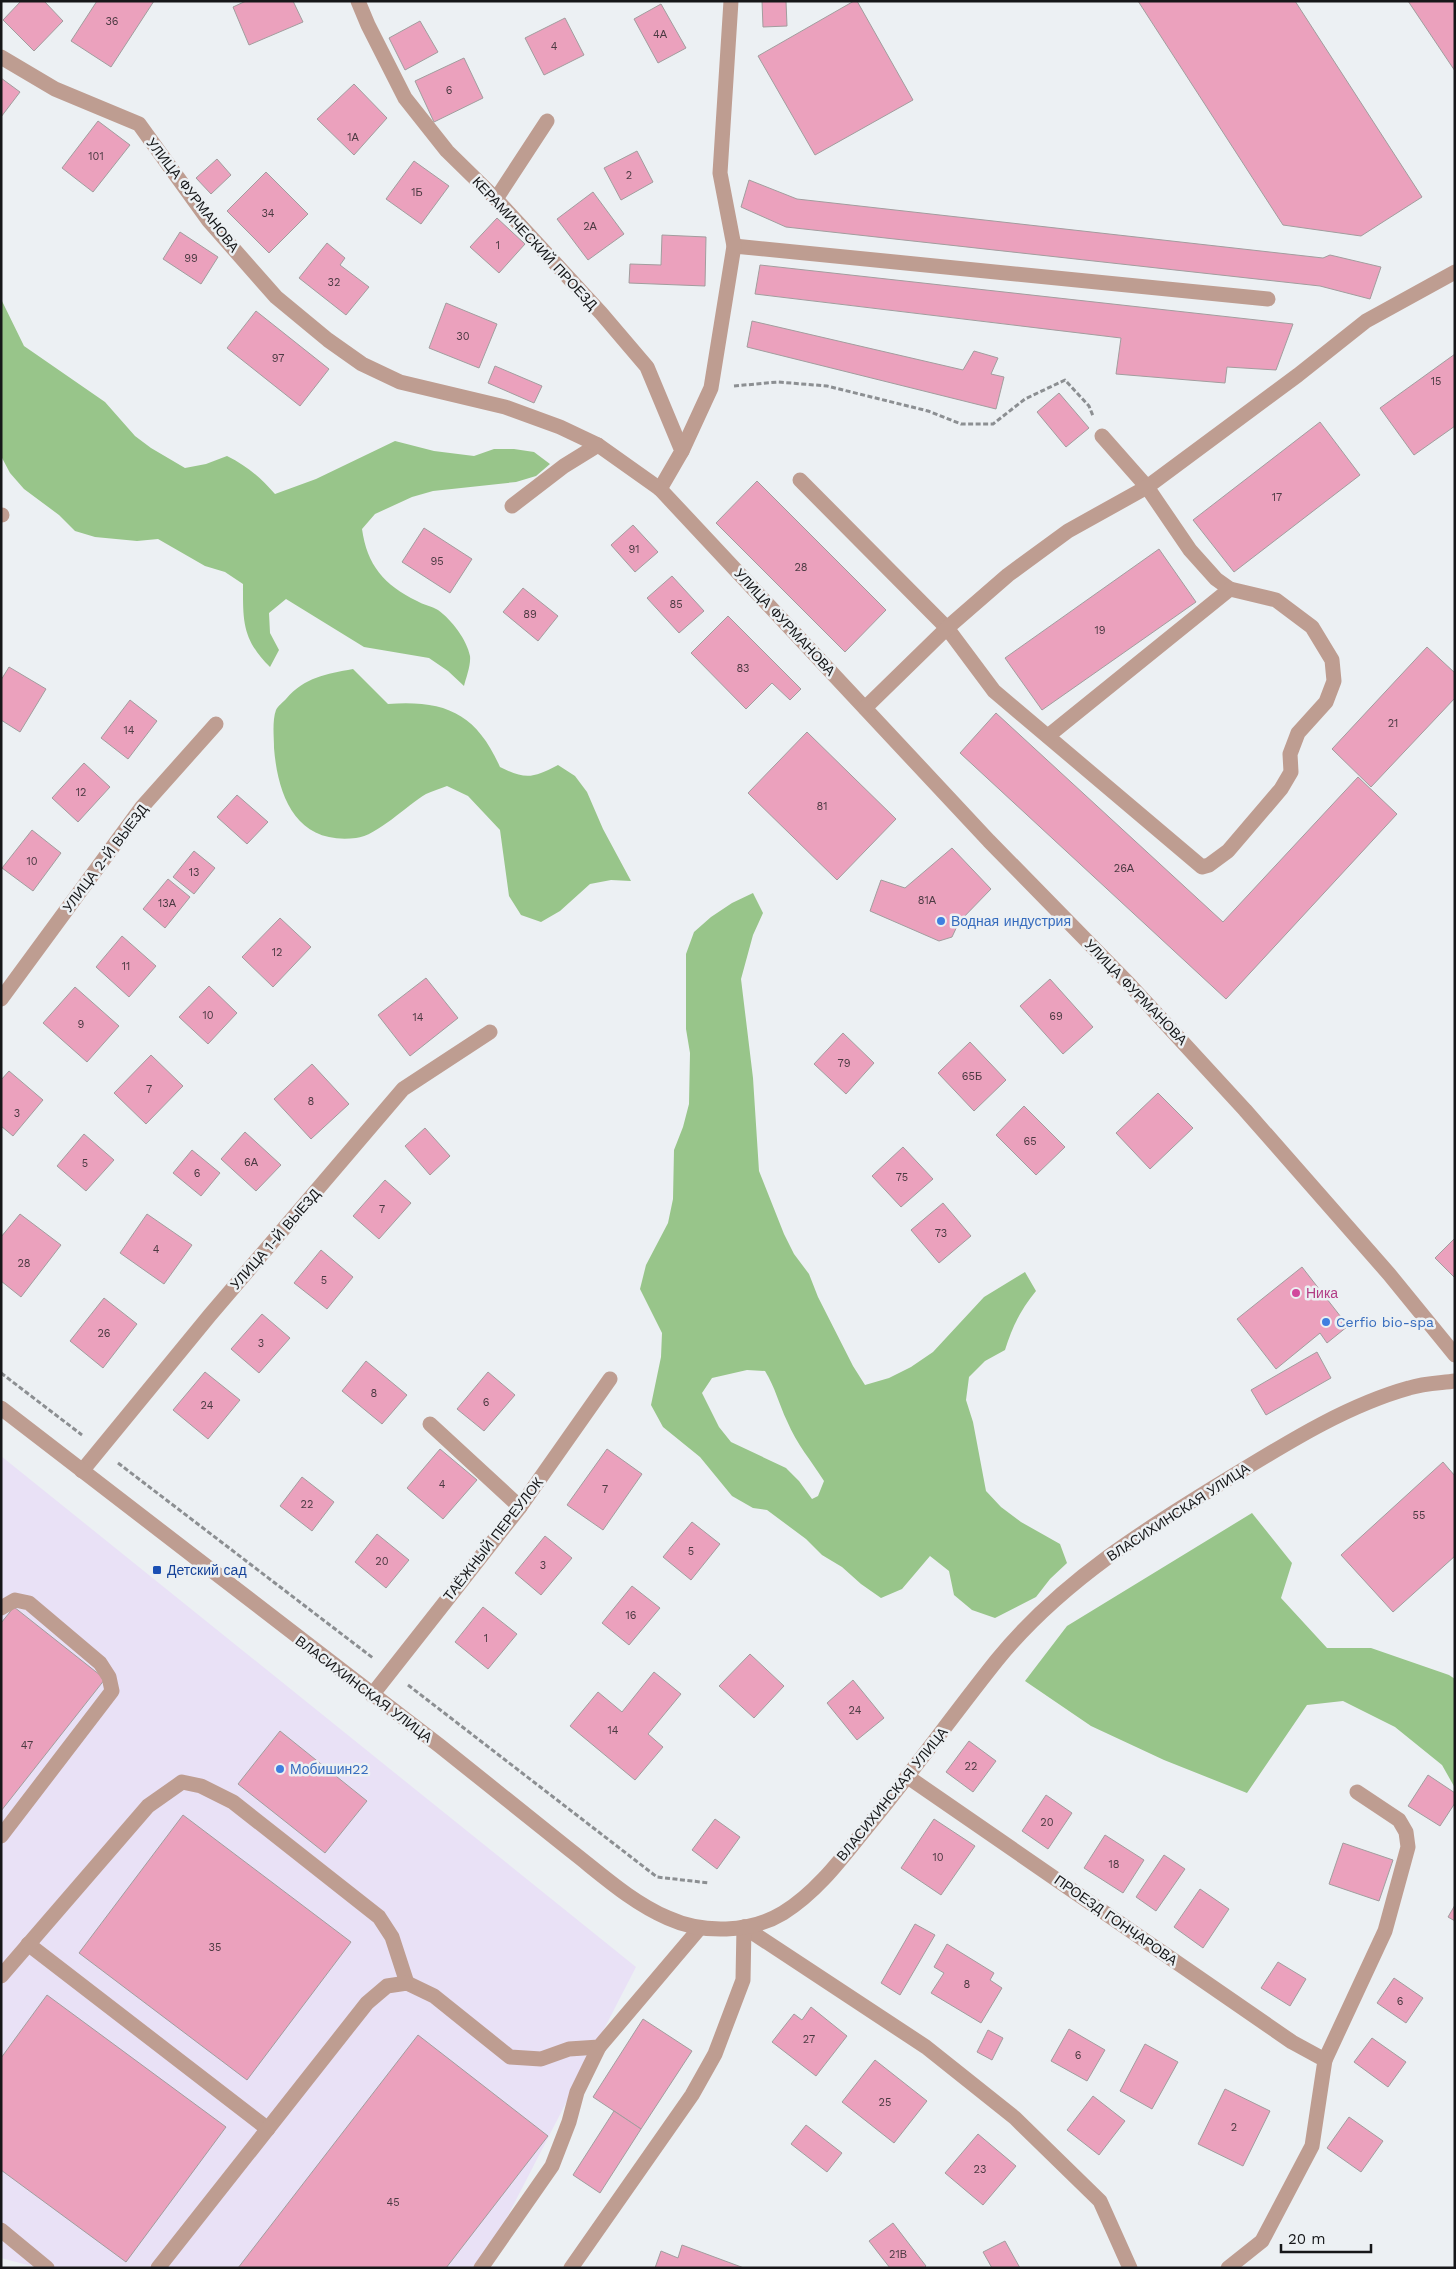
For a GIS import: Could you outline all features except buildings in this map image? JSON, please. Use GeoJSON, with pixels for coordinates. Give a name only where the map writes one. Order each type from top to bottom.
{"type":"FeatureCollection","features":[{"type":"Feature","properties":{"kind":"street","name":"КЕРАМИЧЕСКИЙ ПРОЕЗД"},"geometry":{"type":"LineString","coordinates":[[358,1],[405,98],[447,151],[496,199],[601,313],[647,367],[682,452]]}},
{"type":"Feature","properties":{"kind":"street"},"geometry":{"type":"LineString","coordinates":[[660,489],[682,452],[711,388],[734,246],[720,173],[731,1]]}},
{"type":"Feature","properties":{"kind":"street","name":"УЛИЦА ФУРМАНОВА"},"geometry":{"type":"LineString","coordinates":[[1,57],[55,89],[139,124],[209,221],[276,297],[328,340],[362,364],[400,382],[505,407],[560,427],[598,445],[660,489],[989,841],[1130,985],[1246,1110],[1389,1274],[1455,1355]]}},
{"type":"Feature","properties":{"kind":"street"},"geometry":{"type":"LineString","coordinates":[[496,199],[546,120]]}},
{"type":"Feature","properties":{"kind":"street"},"geometry":{"type":"LineString","coordinates":[[734,246],[1268,299]]}},
{"type":"Feature","properties":{"kind":"street"},"geometry":{"type":"LineString","coordinates":[[865,708],[947,628],[1008,575],[1068,531],[1147,486],[1298,375],[1366,321],[1455,272]]}},
{"type":"Feature","properties":{"kind":"street"},"geometry":{"type":"LineString","coordinates":[[800,480],[947,628],[994,691],[1202,867],[1209,865],[1228,851],[1281,789],[1291,772],[1290,754],[1298,733],[1326,702],[1334,682],[1332,660],[1312,627],[1276,600],[1230,589],[1216,579],[1190,550],[1147,486],[1102,436]]}},
{"type":"Feature","properties":{"kind":"street"},"geometry":{"type":"LineString","coordinates":[[512,506],[564,466],[598,445]]}},
{"type":"Feature","properties":{"kind":"street"},"geometry":{"type":"LineString","coordinates":[[1048,736],[1230,589]]}},
{"type":"Feature","properties":{"kind":"street","name":"УЛИЦА 2-Й ВЫЕЗД"},"geometry":{"type":"LineString","coordinates":[[1,999],[142,807],[216,724]]}},
{"type":"Feature","properties":{"kind":"street","name":"УЛИЦА 1-Й ВЫЕЗД"},"geometry":{"type":"LineString","coordinates":[[82,1471],[210,1315],[403,1089],[490,1032]]}},
{"type":"Feature","properties":{"kind":"street","name":"ТАЁЖНЫЙ ПЕРЕУЛОК"},"geometry":{"type":"LineString","coordinates":[[372,1695],[520,1507],[610,1379]]}},
{"type":"Feature","properties":{"kind":"street","name":"ВЛАСИХИНСКАЯ УЛИЦА"},"geometry":{"type":"LineString","coordinates":[[1,1408],[630,1897],[669,1918],[699,1928],[744,1927],[780,1916],[806,1896],[839,1861],[908,1777],[1000,1657],[1044,1610],[1105,1559],[1167,1516],[1283,1445],[1350,1411],[1411,1387],[1455,1380]]}},
{"type":"Feature","properties":{"kind":"street"},"geometry":{"type":"LineString","coordinates":[[430,1424],[520,1507]]}},
{"type":"Feature","properties":{"kind":"street"},"geometry":{"type":"LineString","coordinates":[[1,1608],[15,1600],[29,1603],[100,1663],[109,1677],[112,1691],[1,1836]]}},
{"type":"Feature","properties":{"kind":"street","name":"ПРОЕЗД ГОНЧАРОВА"},"geometry":{"type":"LineString","coordinates":[[908,1777],[1292,2042],[1325,2060]]}},
{"type":"Feature","properties":{"kind":"street"},"geometry":{"type":"LineString","coordinates":[[1,1976],[148,1806],[182,1782],[201,1786],[233,1802],[379,1917],[392,1937],[407,1983]]}},
{"type":"Feature","properties":{"kind":"street"},"geometry":{"type":"LineString","coordinates":[[1228,2268],[1262,2241],[1312,2146],[1325,2060],[1385,1931],[1408,1847],[1406,1832],[1399,1820],[1357,1792]]}},
{"type":"Feature","properties":{"kind":"street"},"geometry":{"type":"LineString","coordinates":[[571,2268],[692,2095],[715,2054],[743,1980],[744,1927]]}},
{"type":"Feature","properties":{"kind":"street"},"geometry":{"type":"LineString","coordinates":[[744,1927],[926,2047],[1015,2118],[1100,2201],[1130,2268]]}},
{"type":"Feature","properties":{"kind":"street"},"geometry":{"type":"LineString","coordinates":[[481,2268],[552,2166],[569,2122],[577,2092],[598,2047],[699,1928]]}},
{"type":"Feature","properties":{"kind":"street"},"geometry":{"type":"LineString","coordinates":[[28,1944],[268,2129]]}},
{"type":"Feature","properties":{"kind":"street"},"geometry":{"type":"LineString","coordinates":[[158,2268],[367,2002],[386,1986],[407,1983],[434,1996],[510,2057],[541,2059],[568,2049],[598,2047]]}},
{"type":"Feature","properties":{"kind":"street"},"geometry":{"type":"LineString","coordinates":[[1,2230],[47,2268]]}},
{"type":"Feature","properties":{"kind":"path"},"geometry":{"type":"LineString","coordinates":[[711,388],[778,382],[827,386],[928,411],[961,424],[993,424],[1025,399],[1065,380],[1089,406],[1102,436]]}},
{"type":"Feature","properties":{"kind":"path"},"geometry":{"type":"LineString","coordinates":[[1,1373],[657,1877],[709,1883]]}},
{"type":"Feature","properties":{"kind":"shaded area"},"geometry":{"type":"Polygon","coordinates":[[[1,1456],[636,1967],[481,2268],[39,2268],[1,2258],[1,1456]]]}},
{"type":"Feature","properties":{"kind":"green space"},"geometry":{"type":"Polygon","coordinates":[[[1,299],[24,346],[105,402],[135,436],[185,468],[206,464],[227,456],[253,472],[275,494],[316,479],[395,441],[434,451],[474,456],[494,449],[514,449],[534,452],[550,464],[536,476],[516,482],[433,491],[412,497],[375,514],[362,529],[368,553],[386,581],[405,595],[438,610],[462,637],[470,656],[464,686],[448,671],[429,658],[364,647],[286,599],[269,613],[270,633],[279,650],[270,667],[254,647],[246,629],[243,609],[243,584],[225,572],[205,566],[158,539],[137,541],[95,537],[75,531],[59,515],[24,489],[10,473],[1,456],[1,299]]]}},
{"type":"Feature","properties":{"kind":"green space"},"geometry":{"type":"Polygon","coordinates":[[[353,669],[388,704],[408,703],[442,708],[469,722],[491,749],[500,767],[523,776],[529,776],[542,773],[558,765],[575,776],[587,792],[603,829],[631,881],[611,880],[590,884],[560,911],[541,922],[521,915],[509,896],[500,830],[468,796],[447,786],[426,794],[382,826],[364,836],[336,838],[319,834],[305,826],[294,814],[280,784],[274,748],[276,710],[293,692],[308,681],[353,669]]]}},
{"type":"Feature","properties":{"kind":"green space"},"geometry":{"type":"Polygon","coordinates":[[[753,893],[763,913],[753,935],[741,979],[753,1078],[759,1171],[784,1234],[794,1254],[809,1274],[818,1297],[853,1366],[865,1385],[889,1378],[911,1367],[933,1352],[984,1297],[1025,1272],[1036,1291],[1018,1319],[1005,1350],[985,1361],[969,1377],[966,1400],[973,1422],[986,1491],[1001,1507],[1021,1522],[1060,1544],[1067,1563],[1050,1579],[1036,1597],[995,1618],[972,1610],[954,1595],[949,1571],[930,1556],[902,1589],[881,1598],[842,1567],[822,1555],[806,1539],[767,1510],[753,1508],[732,1496],[700,1457],[663,1427],[651,1405],[661,1357],[662,1333],[640,1289],[646,1265],[668,1223],[673,1199],[674,1150],[689,1104],[690,1053],[686,1029],[686,954],[694,932],[711,917],[732,903],[753,893]],[[747,1370],[712,1378],[702,1393],[719,1427],[731,1442],[786,1468],[799,1481],[812,1499],[818,1496],[824,1481],[795,1438],[765,1371],[747,1370]]]}},
{"type":"Feature","properties":{"kind":"green space"},"geometry":{"type":"Polygon","coordinates":[[[1252,1513],[1292,1563],[1281,1598],[1327,1648],[1371,1648],[1449,1675],[1455,1679],[1455,1788],[1442,1765],[1395,1727],[1343,1701],[1307,1705],[1247,1793],[1164,1760],[1091,1726],[1025,1681],[1067,1626],[1252,1513]]]}},
{"type":"Feature","properties":{"kind":"place","name":"Водная индустрия"},"geometry":{"type":"Point","coordinates":[941,921]}},
{"type":"Feature","properties":{"kind":"place","name":"Ника"},"geometry":{"type":"Point","coordinates":[1296,1293]}},
{"type":"Feature","properties":{"kind":"place","name":"Cerfio bio-spa"},"geometry":{"type":"Point","coordinates":[1326,1322]}},
{"type":"Feature","properties":{"kind":"place","name":"Детский сад"},"geometry":{"type":"Point","coordinates":[157,1570]}},
{"type":"Feature","properties":{"kind":"place","name":"Мобишин22"},"geometry":{"type":"Point","coordinates":[280,1769]}}]}
